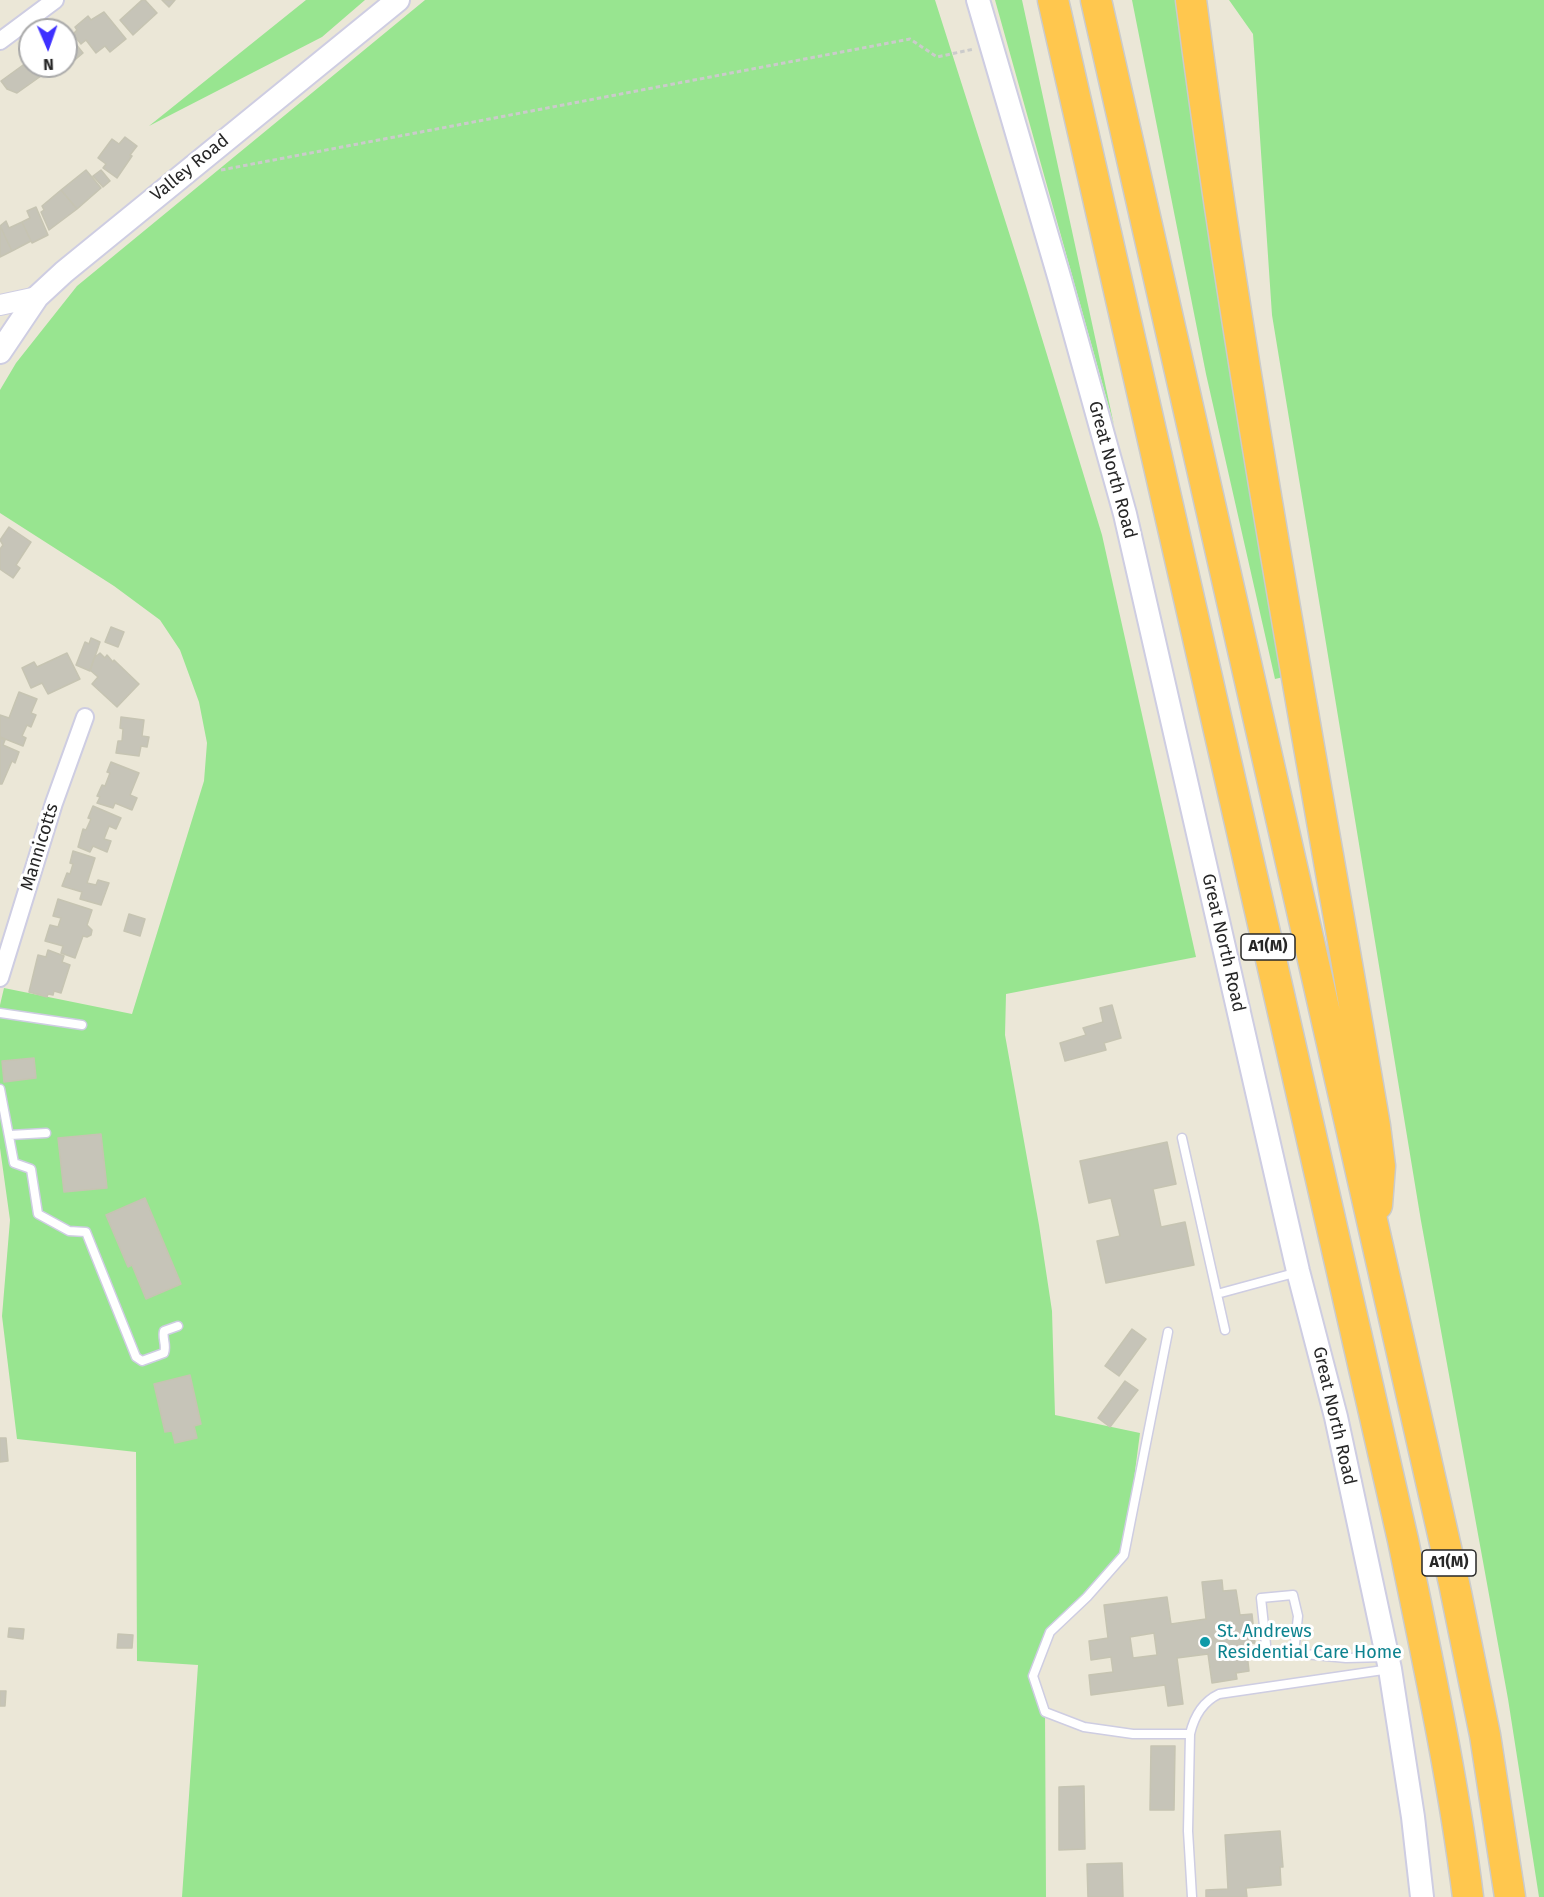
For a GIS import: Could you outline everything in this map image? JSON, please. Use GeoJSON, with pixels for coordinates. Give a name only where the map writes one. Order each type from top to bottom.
{"type":"FeatureCollection","features":[{"type":"Feature","properties":{"kind":"highway","name":"A1(M)"},"geometry":{"type":"LineString","coordinates":[[1053,0],[1400,1529],[1434,1696],[1462,1850],[1468,1897]]}},
{"type":"Feature","properties":{"kind":"highway","name":"A1(M)"},"geometry":{"type":"LineString","coordinates":[[1096,0],[1451,1572],[1485,1735],[1510,1897]]}},
{"type":"Feature","properties":{"kind":"highway","name":"A1(M)"},"geometry":{"type":"LineString","coordinates":[[1191,0],[1211,155],[1241,350],[1375,1126],[1380,1166],[1375,1240]]}},
{"type":"Feature","properties":{"kind":"main road","name":"Valley Road"},"geometry":{"type":"LineString","coordinates":[[0,352],[37,297],[63,272],[398,0]]}},
{"type":"Feature","properties":{"kind":"main road","name":"Great North Road"},"geometry":{"type":"LineString","coordinates":[[978,0],[1060,280],[1125,514],[1298,1271],[1336,1417],[1389,1663],[1413,1817],[1422,1897]]}},
{"type":"Feature","properties":{"kind":"street"},"geometry":{"type":"LineString","coordinates":[[0,41],[56,0]]}},
{"type":"Feature","properties":{"kind":"street"},"geometry":{"type":"LineString","coordinates":[[0,305],[37,297]]}},
{"type":"Feature","properties":{"kind":"street","name":"Mannicotts"},"geometry":{"type":"LineString","coordinates":[[0,978],[54,803],[85,717]]}},
{"type":"Feature","properties":{"kind":"lane"},"geometry":{"type":"LineString","coordinates":[[0,1013],[82,1025]]}},
{"type":"Feature","properties":{"kind":"lane"},"geometry":{"type":"LineString","coordinates":[[0,1089],[15,1163],[31,1169],[38,1214],[69,1231],[86,1232],[136,1357],[142,1361],[164,1353],[166,1348],[162,1337],[164,1331],[178,1326]]}},
{"type":"Feature","properties":{"kind":"lane"},"geometry":{"type":"LineString","coordinates":[[10,1136],[46,1133]]}},
{"type":"Feature","properties":{"kind":"lane"},"geometry":{"type":"LineString","coordinates":[[1182,1138],[1225,1330]]}},
{"type":"Feature","properties":{"kind":"lane"},"geometry":{"type":"LineString","coordinates":[[1217,1294],[1298,1271]]}},
{"type":"Feature","properties":{"kind":"lane"},"geometry":{"type":"LineString","coordinates":[[1168,1332],[1124,1555],[1087,1597],[1050,1632],[1033,1676],[1045,1712],[1084,1727],[1133,1734],[1190,1734]]}},
{"type":"Feature","properties":{"kind":"lane"},"geometry":{"type":"LineString","coordinates":[[1294,1653],[1298,1617],[1293,1595],[1260,1598],[1267,1654],[1294,1653],[1389,1663]]}},
{"type":"Feature","properties":{"kind":"lane"},"geometry":{"type":"LineString","coordinates":[[1192,1897],[1188,1831],[1190,1734],[1193,1721],[1208,1699],[1218,1694],[1389,1663]]}},
{"type":"Feature","properties":{"kind":"path"},"geometry":{"type":"LineString","coordinates":[[193,166],[219,170],[910,39],[937,57],[991,44]]}},
{"type":"Feature","properties":{"kind":"green space"},"geometry":{"type":"Polygon","coordinates":[[[306,0],[365,0],[322,37],[149,126],[306,0]]]}},
{"type":"Feature","properties":{"kind":"green space"},"geometry":{"type":"Polygon","coordinates":[[[425,0],[935,0],[1102,535],[1196,957],[1006,994],[1005,1035],[1052,1311],[1055,1415],[1140,1433],[1124,1555],[1050,1632],[1033,1676],[1045,1712],[1046,1897],[182,1897],[198,1665],[137,1661],[136,1452],[17,1439],[2,1316],[10,1220],[0,1148],[0,1005],[4,988],[132,1014],[204,781],[207,743],[199,702],[180,650],[160,620],[114,586],[0,513],[0,390],[16,363],[77,286],[425,0]]]}},
{"type":"Feature","properties":{"kind":"green space"},"geometry":{"type":"Polygon","coordinates":[[[995,0],[1022,0],[1114,425],[995,0]]]}},
{"type":"Feature","properties":{"kind":"green space"},"geometry":{"type":"Polygon","coordinates":[[[1132,0],[1179,0],[1288,676],[1275,679],[1206,374],[1132,0]]]}},
{"type":"Feature","properties":{"kind":"green space"},"geometry":{"type":"Polygon","coordinates":[[[1229,0],[1544,0],[1544,1897],[1539,1897],[1508,1699],[1421,1221],[1272,315],[1253,34],[1229,0]]]}},
{"type":"Feature","properties":{"kind":"building"},"geometry":{"type":"Polygon","coordinates":[[[142,0],[145,0],[157,13],[133,35],[120,20],[142,0]]]}},
{"type":"Feature","properties":{"kind":"building"},"geometry":{"type":"Polygon","coordinates":[[[162,0],[175,0],[169,7],[162,0]]]}},
{"type":"Feature","properties":{"kind":"building"},"geometry":{"type":"Polygon","coordinates":[[[104,12],[126,39],[110,52],[105,46],[96,53],[86,40],[81,44],[78,40],[78,24],[88,16],[91,20],[104,12]]]}},
{"type":"Feature","properties":{"kind":"building"},"geometry":{"type":"Polygon","coordinates":[[[78,47],[83,53],[78,57],[78,47]]]}},
{"type":"Feature","properties":{"kind":"building"},"geometry":{"type":"Polygon","coordinates":[[[18,69],[18,78],[38,78],[17,93],[7,89],[1,81],[18,69]]]}},
{"type":"Feature","properties":{"kind":"building"},"geometry":{"type":"Polygon","coordinates":[[[125,137],[137,146],[117,178],[103,168],[106,164],[98,158],[112,139],[119,144],[125,137]]]}},
{"type":"Feature","properties":{"kind":"building"},"geometry":{"type":"Polygon","coordinates":[[[86,170],[101,188],[77,209],[61,190],[86,170]]]}},
{"type":"Feature","properties":{"kind":"building"},"geometry":{"type":"Polygon","coordinates":[[[101,170],[110,181],[103,187],[93,176],[101,170]]]}},
{"type":"Feature","properties":{"kind":"building"},"geometry":{"type":"Polygon","coordinates":[[[61,190],[77,209],[49,230],[41,212],[44,210],[42,206],[61,190]]]}},
{"type":"Feature","properties":{"kind":"building"},"geometry":{"type":"Polygon","coordinates":[[[36,207],[48,235],[32,243],[22,222],[30,218],[27,211],[36,207]]]}},
{"type":"Feature","properties":{"kind":"building"},"geometry":{"type":"Polygon","coordinates":[[[6,221],[9,228],[22,222],[31,241],[12,251],[0,226],[6,221]]]}},
{"type":"Feature","properties":{"kind":"building"},"geometry":{"type":"Polygon","coordinates":[[[0,226],[12,251],[0,257],[0,226]]]}},
{"type":"Feature","properties":{"kind":"building"},"geometry":{"type":"Polygon","coordinates":[[[9,527],[31,542],[16,565],[20,568],[13,578],[0,569],[0,549],[3,545],[0,540],[9,527]]]}},
{"type":"Feature","properties":{"kind":"building"},"geometry":{"type":"Polygon","coordinates":[[[111,627],[124,632],[118,647],[105,642],[111,627]]]}},
{"type":"Feature","properties":{"kind":"building"},"geometry":{"type":"Polygon","coordinates":[[[91,638],[100,642],[90,671],[76,665],[85,642],[89,644],[91,638]]]}},
{"type":"Feature","properties":{"kind":"building"},"geometry":{"type":"Polygon","coordinates":[[[67,653],[80,679],[48,694],[42,683],[31,688],[22,668],[34,662],[37,667],[67,653]]]}},
{"type":"Feature","properties":{"kind":"building"},"geometry":{"type":"Polygon","coordinates":[[[100,653],[105,658],[107,655],[113,662],[114,660],[139,684],[117,707],[92,684],[98,677],[90,670],[94,658],[100,653]]]}},
{"type":"Feature","properties":{"kind":"building"},"geometry":{"type":"Polygon","coordinates":[[[19,692],[37,699],[31,713],[36,715],[31,727],[27,725],[22,736],[26,738],[23,746],[0,737],[0,715],[9,718],[19,692]]]}},
{"type":"Feature","properties":{"kind":"building"},"geometry":{"type":"Polygon","coordinates":[[[121,717],[144,720],[142,736],[149,737],[147,747],[141,746],[139,756],[116,753],[118,741],[122,741],[121,717]]]}},
{"type":"Feature","properties":{"kind":"building"},"geometry":{"type":"Polygon","coordinates":[[[0,738],[5,740],[3,745],[19,752],[15,763],[12,761],[2,784],[0,784],[0,738]]]}},
{"type":"Feature","properties":{"kind":"building"},"geometry":{"type":"Polygon","coordinates":[[[111,762],[139,773],[130,795],[137,798],[132,810],[115,803],[113,808],[97,803],[100,797],[97,796],[102,785],[105,786],[110,773],[107,772],[111,762]]]}},
{"type":"Feature","properties":{"kind":"building"},"geometry":{"type":"Polygon","coordinates":[[[93,806],[121,818],[116,829],[109,826],[104,839],[111,841],[107,852],[93,846],[90,852],[78,847],[83,829],[86,830],[91,819],[88,818],[93,806]]]}},
{"type":"Feature","properties":{"kind":"building"},"geometry":{"type":"Polygon","coordinates":[[[73,851],[95,858],[87,883],[96,885],[98,880],[109,883],[101,905],[80,899],[82,892],[62,886],[67,873],[70,874],[73,851]]]}},
{"type":"Feature","properties":{"kind":"building"},"geometry":{"type":"Polygon","coordinates":[[[58,899],[92,910],[87,925],[92,930],[91,935],[83,936],[75,958],[61,953],[63,946],[45,941],[50,925],[58,927],[61,918],[53,916],[58,899]]]}},
{"type":"Feature","properties":{"kind":"building"},"geometry":{"type":"Polygon","coordinates":[[[129,914],[145,919],[140,936],[124,931],[129,914]]]}},
{"type":"Feature","properties":{"kind":"building"},"geometry":{"type":"Polygon","coordinates":[[[48,950],[64,956],[62,962],[70,965],[61,993],[54,991],[53,995],[48,994],[47,997],[29,992],[38,955],[46,957],[48,950]]]}},
{"type":"Feature","properties":{"kind":"building"},"geometry":{"type":"Polygon","coordinates":[[[1112,1005],[1121,1038],[1104,1043],[1106,1050],[1065,1061],[1060,1043],[1086,1035],[1083,1028],[1103,1022],[1100,1008],[1112,1005]]]}},
{"type":"Feature","properties":{"kind":"building"},"geometry":{"type":"Polygon","coordinates":[[[34,1058],[36,1078],[4,1082],[2,1061],[34,1058]]]}},
{"type":"Feature","properties":{"kind":"building"},"geometry":{"type":"Polygon","coordinates":[[[101,1134],[107,1188],[64,1192],[58,1138],[101,1134]]]}},
{"type":"Feature","properties":{"kind":"building"},"geometry":{"type":"Polygon","coordinates":[[[1167,1142],[1176,1184],[1153,1189],[1161,1227],[1185,1222],[1194,1265],[1106,1283],[1097,1241],[1120,1236],[1111,1198],[1089,1203],[1080,1161],[1167,1142]]]}},
{"type":"Feature","properties":{"kind":"building"},"geometry":{"type":"Polygon","coordinates":[[[145,1198],[181,1284],[146,1299],[132,1265],[128,1267],[106,1215],[145,1198]]]}},
{"type":"Feature","properties":{"kind":"building"},"geometry":{"type":"Polygon","coordinates":[[[1132,1329],[1146,1339],[1119,1376],[1105,1366],[1132,1329]]]}},
{"type":"Feature","properties":{"kind":"building"},"geometry":{"type":"Polygon","coordinates":[[[190,1375],[201,1424],[194,1426],[197,1438],[175,1443],[172,1431],[165,1432],[154,1384],[190,1375]]]}},
{"type":"Feature","properties":{"kind":"building"},"geometry":{"type":"Polygon","coordinates":[[[1125,1381],[1138,1390],[1110,1427],[1098,1418],[1125,1381]]]}},
{"type":"Feature","properties":{"kind":"building"},"geometry":{"type":"Polygon","coordinates":[[[0,1438],[6,1438],[8,1461],[0,1462],[0,1438]]]}},
{"type":"Feature","properties":{"kind":"building","name":"St. Andrews Residential Care Home"},"geometry":{"type":"Polygon","coordinates":[[[1222,1580],[1223,1591],[1236,1590],[1240,1615],[1252,1614],[1255,1643],[1246,1644],[1249,1671],[1236,1673],[1237,1679],[1212,1683],[1208,1654],[1177,1658],[1183,1704],[1168,1706],[1165,1685],[1091,1695],[1089,1675],[1113,1672],[1111,1657],[1091,1660],[1089,1641],[1108,1638],[1104,1605],[1167,1597],[1171,1624],[1206,1619],[1202,1582],[1222,1580]],[[1154,1633],[1130,1637],[1133,1658],[1157,1655],[1154,1633]]]}},
{"type":"Feature","properties":{"kind":"building"},"geometry":{"type":"Polygon","coordinates":[[[9,1628],[24,1629],[23,1639],[8,1637],[9,1628]]]}},
{"type":"Feature","properties":{"kind":"building"},"geometry":{"type":"Polygon","coordinates":[[[118,1634],[133,1635],[132,1648],[117,1648],[118,1634]]]}},
{"type":"Feature","properties":{"kind":"building"},"geometry":{"type":"Polygon","coordinates":[[[0,1691],[6,1691],[5,1706],[0,1706],[0,1691]]]}},
{"type":"Feature","properties":{"kind":"building"},"geometry":{"type":"Polygon","coordinates":[[[1151,1746],[1175,1746],[1174,1810],[1150,1810],[1151,1746]]]}},
{"type":"Feature","properties":{"kind":"building"},"geometry":{"type":"Polygon","coordinates":[[[1084,1786],[1085,1849],[1059,1850],[1059,1787],[1084,1786]]]}},
{"type":"Feature","properties":{"kind":"building"},"geometry":{"type":"Polygon","coordinates":[[[1280,1831],[1283,1867],[1280,1867],[1281,1885],[1246,1888],[1247,1897],[1206,1897],[1206,1890],[1228,1889],[1225,1835],[1280,1831]]]}},
{"type":"Feature","properties":{"kind":"building"},"geometry":{"type":"Polygon","coordinates":[[[1122,1863],[1123,1897],[1088,1897],[1087,1864],[1122,1863]]]}},
{"type":"Feature","properties":{"kind":"place","name":"St. Andrews Residential Care Home"},"geometry":{"type":"Point","coordinates":[1205,1642]}}]}
